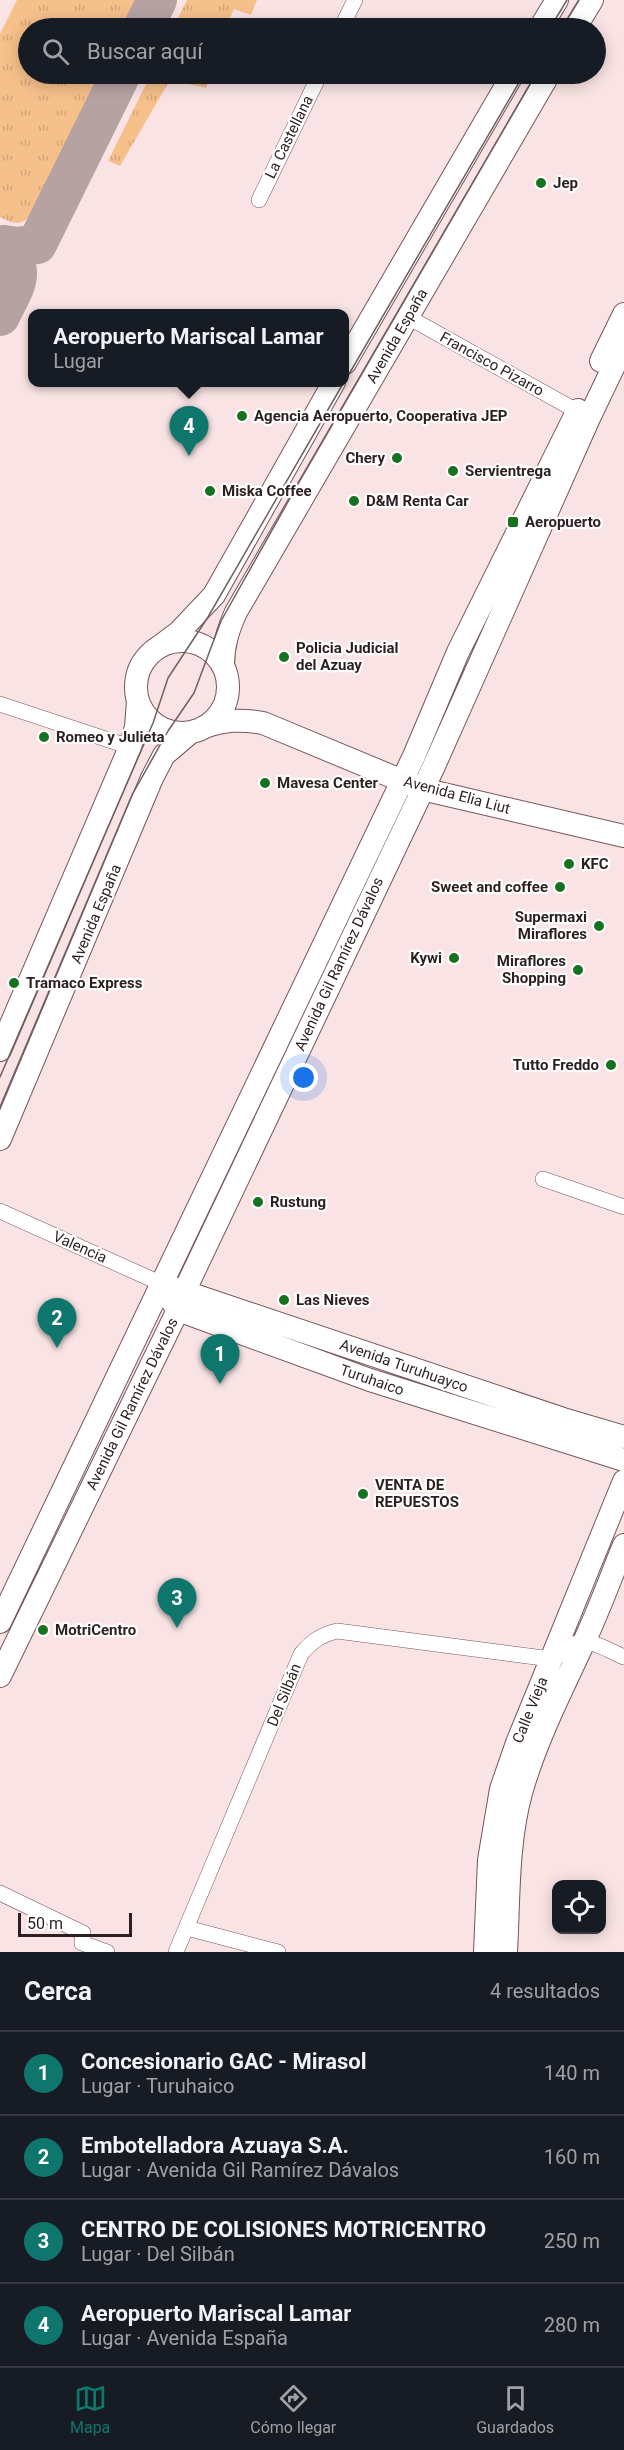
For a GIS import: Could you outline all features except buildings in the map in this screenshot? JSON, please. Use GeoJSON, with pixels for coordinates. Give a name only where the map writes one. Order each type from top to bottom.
{"type":"FeatureCollection","features":[{"type":"Feature","properties":{"kind":"main road"},"geometry":{"type":"LineString","coordinates":[[546,18],[557,0]]}},
{"type":"Feature","properties":{"kind":"main road"},"geometry":{"type":"LineString","coordinates":[[581,18],[592,0]]}},
{"type":"Feature","properties":{"kind":"main road"},"geometry":{"type":"LineString","coordinates":[[349,356],[507,84]]}},
{"type":"Feature","properties":{"kind":"main road","name":"Avenida España"},"geometry":{"type":"LineString","coordinates":[[226,672],[223,649],[227,632],[236,612],[543,84]]}},
{"type":"Feature","properties":{"kind":"main road","name":"Avenida Gil Ramírez Dávalos"},"geometry":{"type":"LineString","coordinates":[[0,1622],[160,1283],[546,519],[583,415],[624,314]]}},
{"type":"Feature","properties":{"kind":"main road","name":"Avenida Gil Ramírez Dávalos"},"geometry":{"type":"LineString","coordinates":[[583,415],[624,345]]}},
{"type":"Feature","properties":{"kind":"main road"},"geometry":{"type":"LineString","coordinates":[[0,1050],[130,747],[136,727],[138,673],[145,660],[179,632],[214,595],[331,387]]}},
{"type":"Feature","properties":{"kind":"main road"},"geometry":{"type":"LineString","coordinates":[[138,701],[144,713],[153,723],[168,731],[198,730],[215,718],[224,707],[228,693],[226,672],[210,650],[192,640],[166,643],[155,650]]}},
{"type":"Feature","properties":{"kind":"main road","name":"Avenida Elia Liut"},"geometry":{"type":"LineString","coordinates":[[226,672],[234,696],[242,708],[263,723]]}},
{"type":"Feature","properties":{"kind":"main road","name":"Avenida Elia Liut"},"geometry":{"type":"LineString","coordinates":[[198,730],[227,720],[242,719],[263,723],[412,786],[624,836]]}},
{"type":"Feature","properties":{"kind":"main road","name":"Avenida España"},"geometry":{"type":"LineString","coordinates":[[0,1139],[152,778],[164,755],[198,730]]}},
{"type":"Feature","properties":{"kind":"main road","name":"Avenida Gil Ramírez Dávalos"},"geometry":{"type":"LineString","coordinates":[[0,1676],[181,1301],[412,786]]}},
{"type":"Feature","properties":{"kind":"main road","name":"Turuhaico"},"geometry":{"type":"LineString","coordinates":[[160,1283],[181,1301],[370,1380],[624,1460]]}},
{"type":"Feature","properties":{"kind":"main road","name":"Avenida Turuhuayco"},"geometry":{"type":"LineString","coordinates":[[181,1301],[378,1357],[624,1437]]}},
{"type":"Feature","properties":{"kind":"main road"},"geometry":{"type":"LineString","coordinates":[[370,1380],[378,1357]]}},
{"type":"Feature","properties":{"kind":"main road","name":"Calle Vieja"},"geometry":{"type":"LineString","coordinates":[[485,1952],[489,1860],[501,1789],[517,1743],[624,1481]]}},
{"type":"Feature","properties":{"kind":"main road","name":"Calle Vieja"},"geometry":{"type":"LineString","coordinates":[[506,1952],[511,1857],[521,1795],[540,1737],[584,1641],[624,1545]]}},
{"type":"Feature","properties":{"kind":"street"},"geometry":{"type":"LineString","coordinates":[[346,18],[355,0]]}},
{"type":"Feature","properties":{"kind":"street","name":"La Castellana"},"geometry":{"type":"LineString","coordinates":[[259,200],[315,84]]}},
{"type":"Feature","properties":{"kind":"street","name":"Francisco Pizarro"},"geometry":{"type":"LineString","coordinates":[[408,317],[583,415]]}},
{"type":"Feature","properties":{"kind":"street"},"geometry":{"type":"LineString","coordinates":[[0,704],[130,747]]}},
{"type":"Feature","properties":{"kind":"street"},"geometry":{"type":"LineString","coordinates":[[543,1179],[624,1207]]}},
{"type":"Feature","properties":{"kind":"street","name":"Valencia"},"geometry":{"type":"LineString","coordinates":[[0,1211],[160,1283]]}},
{"type":"Feature","properties":{"kind":"street","name":"Del Silbán"},"geometry":{"type":"LineString","coordinates":[[176,1952],[301,1654],[310,1643],[323,1634],[337,1631],[551,1659]]}},
{"type":"Feature","properties":{"kind":"street"},"geometry":{"type":"LineString","coordinates":[[551,1659],[560,1656],[575,1643],[584,1641],[624,1657]]}},
{"type":"Feature","properties":{"kind":"street"},"geometry":{"type":"LineString","coordinates":[[0,1893],[82,1933],[82,1943],[107,1952]]}},
{"type":"Feature","properties":{"kind":"street"},"geometry":{"type":"LineString","coordinates":[[187,1928],[278,1952]]}},
{"type":"Feature","properties":{"kind":"green space"},"geometry":{"type":"Polygon","coordinates":[[[17,0],[137,0],[128,18],[18,18],[18,84],[96,84],[30,216],[19,223],[0,217],[0,34],[17,0]]]}},
{"type":"Feature","properties":{"kind":"green space"},"geometry":{"type":"Polygon","coordinates":[[[187,0],[257,0],[251,15],[234,9],[230,18],[178,18],[187,0]]]}},
{"type":"Feature","properties":{"kind":"green space"},"geometry":{"type":"Polygon","coordinates":[[[146,84],[168,84],[120,166],[108,161],[146,84]]]}},
{"type":"Feature","properties":{"kind":"green space"},"geometry":{"type":"Polygon","coordinates":[[[188,84],[207,84],[206,88],[188,84]]]}},
{"type":"Feature","properties":{"kind":"taxiway"},"geometry":{"type":"LineString","coordinates":[[148,18],[157,0]]}},
{"type":"Feature","properties":{"kind":"taxiway"},"geometry":{"type":"LineString","coordinates":[[0,316],[14,288],[17,272],[11,255],[4,245],[17,247],[37,244],[116,84]]}},
{"type":"Feature","properties":{"kind":"tram line"},"geometry":{"type":"LineString","coordinates":[[556,18],[567,0]]}},
{"type":"Feature","properties":{"kind":"tram line"},"geometry":{"type":"LineString","coordinates":[[568,18],[579,0]]}},
{"type":"Feature","properties":{"kind":"tram line"},"geometry":{"type":"LineString","coordinates":[[349,374],[518,84]]}},
{"type":"Feature","properties":{"kind":"tram line"},"geometry":{"type":"LineString","coordinates":[[0,1107],[132,795],[168,731],[194,693],[221,621],[530,84]]}},
{"type":"Feature","properties":{"kind":"tram line"},"geometry":{"type":"LineString","coordinates":[[0,1077],[153,723],[168,678],[208,617],[341,387]]}},
{"type":"Feature","properties":{"kind":"place","name":"Jep"},"geometry":{"type":"Point","coordinates":[541,183]}},
{"type":"Feature","properties":{"kind":"place","name":"Agencia Aeropuerto, Cooperativa JEP"},"geometry":{"type":"Point","coordinates":[242,416]}},
{"type":"Feature","properties":{"kind":"place","name":"Aeropuerto Mariscal Lamar"},"geometry":{"type":"Point","coordinates":[189,456]}},
{"type":"Feature","properties":{"kind":"place","name":"Chery"},"geometry":{"type":"Point","coordinates":[397,458]}},
{"type":"Feature","properties":{"kind":"place","name":"Servientrega"},"geometry":{"type":"Point","coordinates":[453,471]}},
{"type":"Feature","properties":{"kind":"place","name":"Miska Coffee"},"geometry":{"type":"Point","coordinates":[210,491]}},
{"type":"Feature","properties":{"kind":"place","name":"D&M Renta Car"},"geometry":{"type":"Point","coordinates":[354,501]}},
{"type":"Feature","properties":{"kind":"place","name":"Aeropuerto"},"geometry":{"type":"Point","coordinates":[513,522]}},
{"type":"Feature","properties":{"kind":"place","name":"Policia Judicial del Azuay"},"geometry":{"type":"Point","coordinates":[284,657]}},
{"type":"Feature","properties":{"kind":"place","name":"Romeo y Julieta"},"geometry":{"type":"Point","coordinates":[44,737]}},
{"type":"Feature","properties":{"kind":"place","name":"Mavesa Center"},"geometry":{"type":"Point","coordinates":[265,783]}},
{"type":"Feature","properties":{"kind":"place","name":"KFC"},"geometry":{"type":"Point","coordinates":[569,864]}},
{"type":"Feature","properties":{"kind":"place","name":"Sweet and coffee"},"geometry":{"type":"Point","coordinates":[560,887]}},
{"type":"Feature","properties":{"kind":"place","name":"Supermaxi Miraflores"},"geometry":{"type":"Point","coordinates":[599,926]}},
{"type":"Feature","properties":{"kind":"place","name":"Kywi"},"geometry":{"type":"Point","coordinates":[454,958]}},
{"type":"Feature","properties":{"kind":"place","name":"Miraflores Shopping"},"geometry":{"type":"Point","coordinates":[578,970]}},
{"type":"Feature","properties":{"kind":"place","name":"Tramaco Express"},"geometry":{"type":"Point","coordinates":[14,983]}},
{"type":"Feature","properties":{"kind":"place","name":"Tutto Freddo"},"geometry":{"type":"Point","coordinates":[611,1065]}},
{"type":"Feature","properties":{"kind":"place","name":"Rustung"},"geometry":{"type":"Point","coordinates":[258,1202]}},
{"type":"Feature","properties":{"kind":"place","name":"Las Nieves"},"geometry":{"type":"Point","coordinates":[284,1300]}},
{"type":"Feature","properties":{"kind":"place","name":"Embotelladora Azuaya S.A."},"geometry":{"type":"Point","coordinates":[57,1348]}},
{"type":"Feature","properties":{"kind":"place","name":"Concesionario GAC - Mirasol"},"geometry":{"type":"Point","coordinates":[220,1384]}},
{"type":"Feature","properties":{"kind":"place","name":"VENTA DE REPUESTOS"},"geometry":{"type":"Point","coordinates":[363,1494]}},
{"type":"Feature","properties":{"kind":"place","name":"CENTRO DE COLISIONES MOTRICENTRO"},"geometry":{"type":"Point","coordinates":[177,1628]}},
{"type":"Feature","properties":{"kind":"place","name":"MotriCentro"},"geometry":{"type":"Point","coordinates":[43,1630]}}]}
